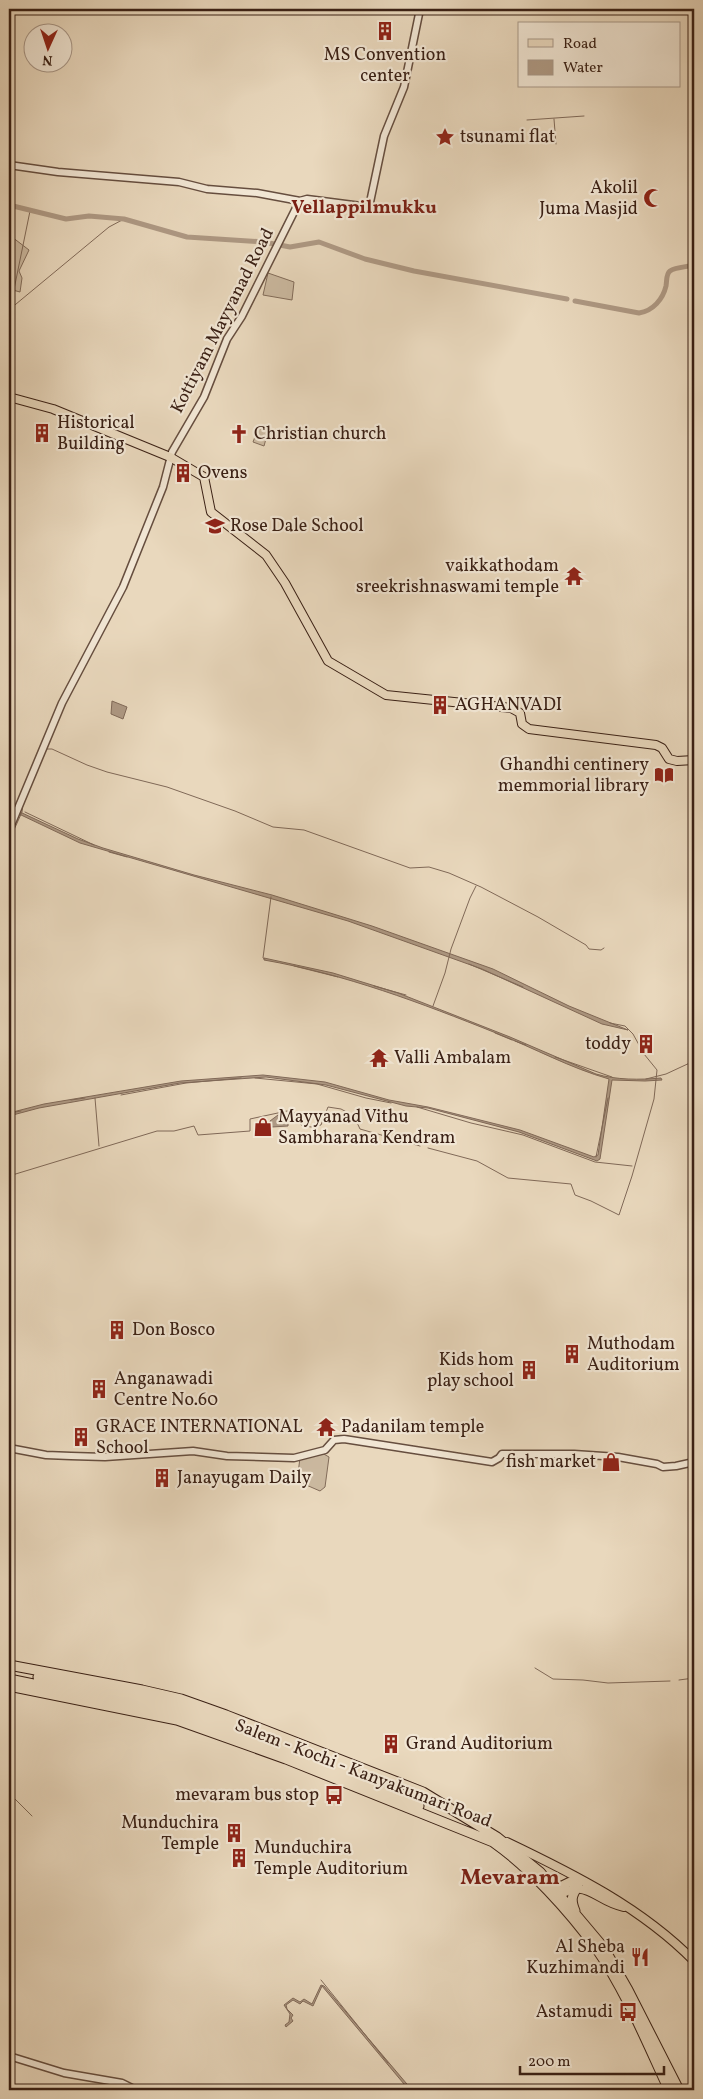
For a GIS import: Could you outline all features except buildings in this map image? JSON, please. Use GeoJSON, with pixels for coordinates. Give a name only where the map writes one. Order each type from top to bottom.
{"type":"FeatureCollection","features":[{"type":"Feature","properties":{"kind":"highway","name":"Salem - Kochi - Kanyakumari Road"},"geometry":{"type":"LineString","coordinates":[[9,1665],[181,1699],[342,1758],[423,1792],[497,1837],[540,1872],[596,1949],[614,1977],[669,2090]]}},
{"type":"Feature","properties":{"kind":"highway"},"geometry":{"type":"LineString","coordinates":[[9,1670],[180,1705],[443,1804]]}},
{"type":"Feature","properties":{"kind":"highway"},"geometry":{"type":"LineString","coordinates":[[9,1680],[180,1714],[369,1783],[416,1804],[440,1820]]}},
{"type":"Feature","properties":{"kind":"highway","name":"Salem - Kochi - Kanyakumari Road"},"geometry":{"type":"LineString","coordinates":[[9,1686],[177,1720],[286,1759],[493,1842],[575,1912],[614,1963],[679,2090]]}},
{"type":"Feature","properties":{"kind":"highway"},"geometry":{"type":"LineString","coordinates":[[575,1912],[572,1894],[580,1884]]}},
{"type":"Feature","properties":{"kind":"main road"},"geometry":{"type":"LineString","coordinates":[[9,397],[53,408],[170,457],[204,477],[212,512],[266,554],[285,583],[328,661],[382,694],[511,708],[520,713],[522,724],[529,729],[656,745],[662,748],[669,759],[677,761],[694,760]]}},
{"type":"Feature","properties":{"kind":"main road"},"geometry":{"type":"LineString","coordinates":[[497,1837],[614,1905],[626,1907],[655,1927],[694,1961]]}},
{"type":"Feature","properties":{"kind":"main road"},"geometry":{"type":"LineString","coordinates":[[556,1894],[580,1884]]}},
{"type":"Feature","properties":{"kind":"street"},"geometry":{"type":"LineString","coordinates":[[9,165],[58,172],[179,182],[207,189],[256,193],[300,201],[307,199],[368,207],[384,136],[404,88],[420,9]]}},
{"type":"Feature","properties":{"kind":"street","name":"Kottiyam Mayyanad Road"},"geometry":{"type":"LineString","coordinates":[[9,830],[62,704],[123,587],[163,487],[170,457],[204,397],[226,339],[242,316],[300,201]]}},
{"type":"Feature","properties":{"kind":"street"},"geometry":{"type":"LineString","coordinates":[[9,1448],[71,1456],[105,1457],[194,1451],[226,1456],[294,1458],[325,1450],[334,1440],[344,1439],[492,1462],[502,1454],[574,1454],[627,1457],[657,1464],[662,1467],[694,1462]]}},
{"type":"Feature","properties":{"kind":"street"},"geometry":{"type":"LineString","coordinates":[[9,2056],[64,2073],[122,2083],[136,2090]]}},
{"type":"Feature","properties":{"kind":"shaded area"},"geometry":{"type":"Polygon","coordinates":[[[12,237],[29,250],[19,271],[22,278],[20,292],[9,289],[9,247],[12,237]]]}},
{"type":"Feature","properties":{"kind":"shaded area"},"geometry":{"type":"Polygon","coordinates":[[[268,273],[294,282],[292,300],[263,295],[268,273]]]}},
{"type":"Feature","properties":{"kind":"shaded area"},"geometry":{"type":"Polygon","coordinates":[[[269,428],[264,446],[253,442],[258,429],[269,428]]]}},
{"type":"Feature","properties":{"kind":"shaded area"},"geometry":{"type":"Polygon","coordinates":[[[322,1453],[329,1457],[325,1487],[320,1491],[297,1481],[300,1458],[322,1453]]]}},
{"type":"Feature","properties":{"kind":"water"},"geometry":{"type":"Polygon","coordinates":[[[112,701],[127,707],[123,719],[111,714],[112,701]]]}},
{"type":"Feature","properties":{"kind":"water"},"geometry":{"type":"Polygon","coordinates":[[[20,812],[78,839],[103,848],[194,875],[272,895],[372,926],[493,969],[569,1006],[628,1030],[602,1024],[482,969],[348,921],[80,843],[19,814],[20,812]]]}},
{"type":"Feature","properties":{"kind":"water"},"geometry":{"type":"Polygon","coordinates":[[[264,958],[333,973],[398,993],[510,1037],[596,1074],[636,1079],[661,1078],[662,1080],[612,1080],[600,1159],[597,1161],[519,1132],[428,1108],[406,1106],[326,1085],[266,1077],[180,1083],[39,1108],[9,1116],[9,1113],[44,1104],[181,1081],[263,1075],[325,1082],[389,1100],[428,1107],[520,1130],[594,1157],[598,1155],[609,1079],[580,1069],[496,1033],[411,1000],[353,981],[264,960],[264,958]]]}},
{"type":"Feature","properties":{"kind":"water"},"geometry":{"type":"Polygon","coordinates":[[[278,1115],[288,1117],[288,1126],[272,1127],[270,1121],[278,1115]]]}},
{"type":"Feature","properties":{"kind":"water"},"geometry":{"type":"Polygon","coordinates":[[[321,1985],[324,1986],[412,2090],[409,2090],[322,1986],[313,2006],[303,2001],[300,2004],[293,2000],[286,2005],[293,2015],[291,2018],[293,2021],[286,2027],[285,2025],[289,2022],[290,2014],[284,2005],[293,1998],[300,2002],[304,1999],[312,2004],[321,1985]]]}},
{"type":"Feature","properties":{"kind":"waterway"},"geometry":{"type":"LineString","coordinates":[[527,120],[584,116]]}},
{"type":"Feature","properties":{"kind":"waterway"},"geometry":{"type":"LineString","coordinates":[[554,119],[556,144]]}},
{"type":"Feature","properties":{"kind":"waterway"},"geometry":{"type":"LineString","coordinates":[[9,205],[66,219],[89,216],[124,219],[187,237],[264,242],[290,247],[319,242],[365,259],[414,271],[567,299]]}},
{"type":"Feature","properties":{"kind":"waterway"},"geometry":{"type":"LineString","coordinates":[[30,211],[10,309],[109,227],[124,219]]}},
{"type":"Feature","properties":{"kind":"waterway"},"geometry":{"type":"LineString","coordinates":[[575,301],[639,313],[644,312],[660,300],[665,291],[667,275],[670,271],[694,265]]}},
{"type":"Feature","properties":{"kind":"waterway"},"geometry":{"type":"LineString","coordinates":[[46,749],[52,749],[107,772],[167,787],[235,811],[273,827],[304,830],[410,868],[429,867],[449,873],[481,887],[538,917],[586,945],[589,949],[601,950],[604,948]]}},
{"type":"Feature","properties":{"kind":"waterway"},"geometry":{"type":"LineString","coordinates":[[9,841],[22,812],[23,803]]}},
{"type":"Feature","properties":{"kind":"waterway"},"geometry":{"type":"LineString","coordinates":[[9,806],[13,807]]}},
{"type":"Feature","properties":{"kind":"waterway"},"geometry":{"type":"LineString","coordinates":[[25,812],[94,845]]}},
{"type":"Feature","properties":{"kind":"waterway"},"geometry":{"type":"LineString","coordinates":[[109,852],[127,857]]}},
{"type":"Feature","properties":{"kind":"waterway"},"geometry":{"type":"LineString","coordinates":[[433,1006],[445,973],[451,949],[476,886]]}},
{"type":"Feature","properties":{"kind":"waterway"},"geometry":{"type":"LineString","coordinates":[[265,959],[263,958],[271,897]]}},
{"type":"Feature","properties":{"kind":"waterway"},"geometry":{"type":"LineString","coordinates":[[469,964],[523,987]]}},
{"type":"Feature","properties":{"kind":"waterway"},"geometry":{"type":"LineString","coordinates":[[294,966],[338,977]]}},
{"type":"Feature","properties":{"kind":"waterway"},"geometry":{"type":"LineString","coordinates":[[374,986],[406,995]]}},
{"type":"Feature","properties":{"kind":"waterway"},"geometry":{"type":"LineString","coordinates":[[428,1148],[477,1161],[508,1178],[571,1184],[575,1195],[619,1215],[654,1099],[657,1070],[644,1054],[633,1034],[625,1026],[610,1023]]}},
{"type":"Feature","properties":{"kind":"waterway"},"geometry":{"type":"LineString","coordinates":[[495,1033],[512,1040]]}},
{"type":"Feature","properties":{"kind":"waterway"},"geometry":{"type":"LineString","coordinates":[[515,1041],[526,1045]]}},
{"type":"Feature","properties":{"kind":"waterway"},"geometry":{"type":"LineString","coordinates":[[555,1057],[612,1077]]}},
{"type":"Feature","properties":{"kind":"waterway"},"geometry":{"type":"LineString","coordinates":[[646,1079],[666,1074],[694,1061]]}},
{"type":"Feature","properties":{"kind":"waterway"},"geometry":{"type":"LineString","coordinates":[[121,1095],[186,1083],[241,1078]]}},
{"type":"Feature","properties":{"kind":"waterway"},"geometry":{"type":"LineString","coordinates":[[255,1078],[317,1084],[391,1103]]}},
{"type":"Feature","properties":{"kind":"waterway"},"geometry":{"type":"LineString","coordinates":[[71,1100],[85,1098]]}},
{"type":"Feature","properties":{"kind":"waterway"},"geometry":{"type":"LineString","coordinates":[[95,1098],[99,1146]]}},
{"type":"Feature","properties":{"kind":"waterway"},"geometry":{"type":"LineString","coordinates":[[596,1157],[608,1098]]}},
{"type":"Feature","properties":{"kind":"waterway"},"geometry":{"type":"LineString","coordinates":[[9,1176],[157,1131],[174,1131],[194,1126],[198,1135],[250,1131],[250,1119],[287,1111],[295,1113],[301,1125],[311,1127],[321,1125],[328,1107],[341,1109],[354,1116],[360,1129],[420,1146]]}},
{"type":"Feature","properties":{"kind":"waterway"},"geometry":{"type":"LineString","coordinates":[[417,1107],[471,1123],[523,1135],[595,1162],[632,1166]]}},
{"type":"Feature","properties":{"kind":"waterway"},"geometry":{"type":"LineString","coordinates":[[9,1113],[21,1111]]}},
{"type":"Feature","properties":{"kind":"waterway"},"geometry":{"type":"LineString","coordinates":[[535,1668],[553,1679],[608,1683],[670,1681]]}},
{"type":"Feature","properties":{"kind":"waterway"},"geometry":{"type":"LineString","coordinates":[[679,1680],[694,1678]]}},
{"type":"Feature","properties":{"kind":"waterway"},"geometry":{"type":"LineString","coordinates":[[9,1793],[32,1816]]}},
{"type":"Feature","properties":{"kind":"waterway"},"geometry":{"type":"LineString","coordinates":[[321,1980],[388,2063]]}},
{"type":"Feature","properties":{"kind":"railway"},"geometry":{"type":"LineString","coordinates":[[687,9],[694,21]]}},
{"type":"Feature","properties":{"kind":"place","name":"MS Convention center"},"geometry":{"type":"Point","coordinates":[385,31]}},
{"type":"Feature","properties":{"kind":"place","name":"tsunami flat"},"geometry":{"type":"Point","coordinates":[445,137]}},
{"type":"Feature","properties":{"kind":"place","name":"Akolil Juma Masjid"},"geometry":{"type":"Point","coordinates":[653,198]}},
{"type":"Feature","properties":{"kind":"place","name":"Historical Building"},"geometry":{"type":"Point","coordinates":[42,433]}},
{"type":"Feature","properties":{"kind":"place","name":"Christian church"},"geometry":{"type":"Point","coordinates":[239,434]}},
{"type":"Feature","properties":{"kind":"place","name":"Ovens"},"geometry":{"type":"Point","coordinates":[183,473]}},
{"type":"Feature","properties":{"kind":"place","name":"Rose Dale School"},"geometry":{"type":"Point","coordinates":[215,526]}},
{"type":"Feature","properties":{"kind":"place","name":"vaikkathodam sreekrishnaswami temple"},"geometry":{"type":"Point","coordinates":[574,576]}},
{"type":"Feature","properties":{"kind":"place","name":"AGHANVADI"},"geometry":{"type":"Point","coordinates":[440,705]}},
{"type":"Feature","properties":{"kind":"place","name":"Ghandhi centinery memmorial library"},"geometry":{"type":"Point","coordinates":[664,775]}},
{"type":"Feature","properties":{"kind":"place","name":"toddy"},"geometry":{"type":"Point","coordinates":[646,1044]}},
{"type":"Feature","properties":{"kind":"place","name":"Valli Ambalam"},"geometry":{"type":"Point","coordinates":[379,1058]}},
{"type":"Feature","properties":{"kind":"place","name":"Mayyanad Vithu Sambharana Kendram"},"geometry":{"type":"Point","coordinates":[263,1127]}},
{"type":"Feature","properties":{"kind":"place","name":"Don Bosco"},"geometry":{"type":"Point","coordinates":[117,1330]}},
{"type":"Feature","properties":{"kind":"place","name":"Muthodam Auditorium"},"geometry":{"type":"Point","coordinates":[572,1354]}},
{"type":"Feature","properties":{"kind":"place","name":"Kids hom play school"},"geometry":{"type":"Point","coordinates":[529,1370]}},
{"type":"Feature","properties":{"kind":"place","name":"Anganawadi Centre No.60"},"geometry":{"type":"Point","coordinates":[99,1389]}},
{"type":"Feature","properties":{"kind":"place","name":"Padanilam temple"},"geometry":{"type":"Point","coordinates":[326,1427]}},
{"type":"Feature","properties":{"kind":"place","name":"GRACE INTERNATIONAL School"},"geometry":{"type":"Point","coordinates":[81,1437]}},
{"type":"Feature","properties":{"kind":"place","name":"fish market"},"geometry":{"type":"Point","coordinates":[611,1462]}},
{"type":"Feature","properties":{"kind":"place","name":"Janayugam Daily"},"geometry":{"type":"Point","coordinates":[162,1478]}},
{"type":"Feature","properties":{"kind":"place","name":"Grand Auditorium"},"geometry":{"type":"Point","coordinates":[391,1744]}},
{"type":"Feature","properties":{"kind":"place","name":"mevaram bus stop"},"geometry":{"type":"Point","coordinates":[334,1795]}},
{"type":"Feature","properties":{"kind":"place","name":"Munduchira Temple"},"geometry":{"type":"Point","coordinates":[234,1833]}},
{"type":"Feature","properties":{"kind":"place","name":"Munduchira Temple Auditorium"},"geometry":{"type":"Point","coordinates":[239,1858]}},
{"type":"Feature","properties":{"kind":"place","name":"Al Sheba Kuzhimandi"},"geometry":{"type":"Point","coordinates":[640,1957]}},
{"type":"Feature","properties":{"kind":"place","name":"Astamudi"},"geometry":{"type":"Point","coordinates":[628,2012]}},
{"type":"Feature","properties":{"kind":"district","name":"Vellappilmukku"},"geometry":{"type":"Point","coordinates":[364,208]}},
{"type":"Feature","properties":{"kind":"district","name":"Mevaram"},"geometry":{"type":"Point","coordinates":[510,1878]}}]}
